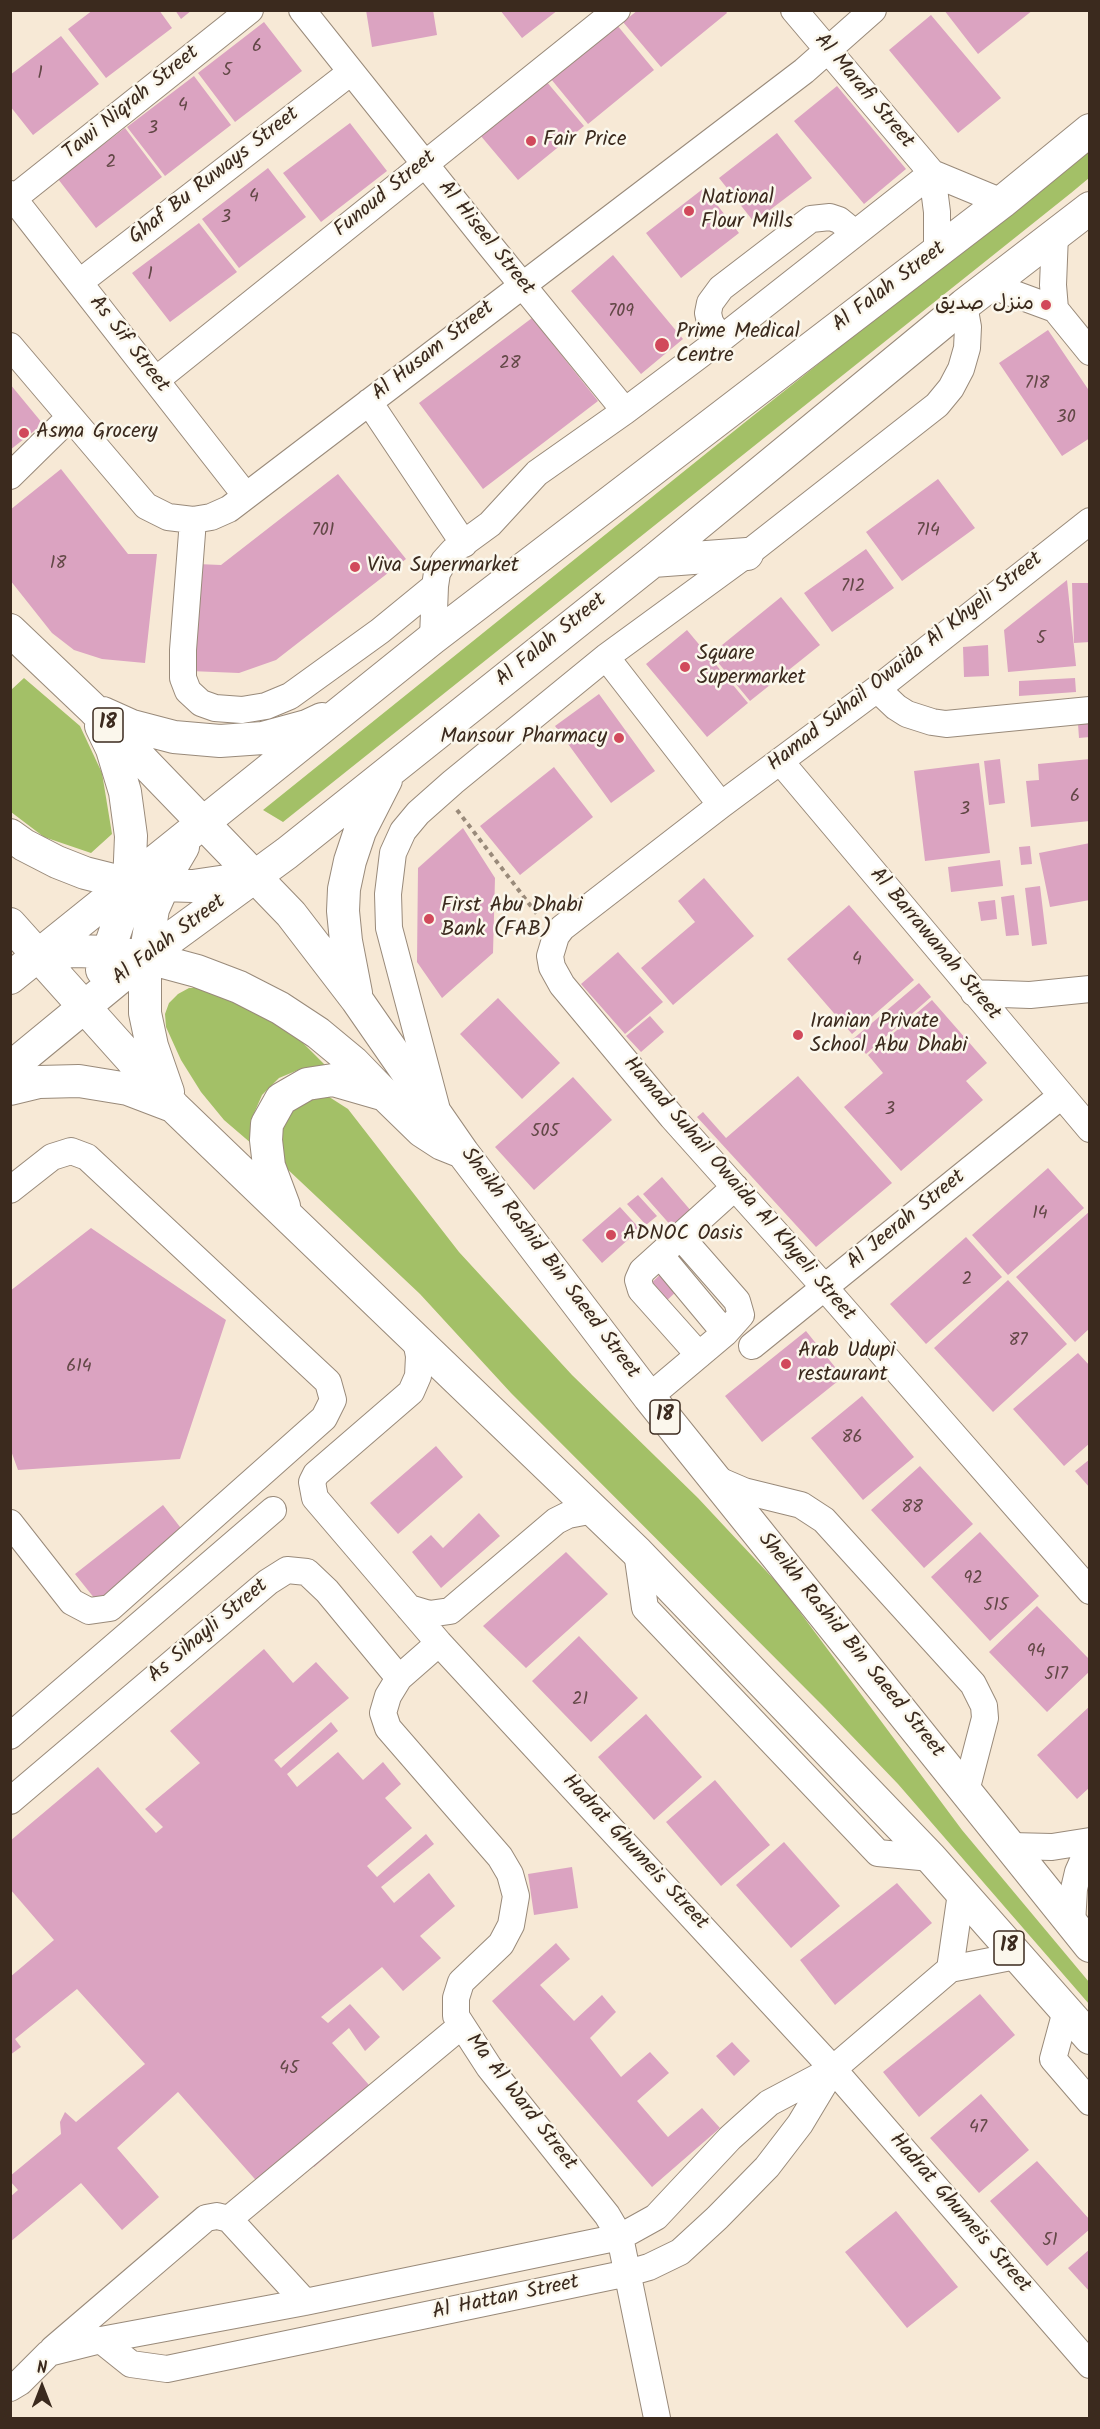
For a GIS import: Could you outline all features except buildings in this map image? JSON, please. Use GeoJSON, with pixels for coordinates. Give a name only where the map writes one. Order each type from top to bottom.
{"type":"FeatureCollection","features":[{"type":"Feature","properties":{"kind":"main road","name":"Al Falah Street"},"geometry":{"type":"LineString","coordinates":[[10,978],[433,638],[1002,202],[1089,130]]}},
{"type":"Feature","properties":{"kind":"main road","name":"Al Falah Street"},"geometry":{"type":"LineString","coordinates":[[10,1068],[145,957],[255,877],[391,770],[653,561],[964,305],[1088,210]]}},
{"type":"Feature","properties":{"kind":"main road"},"geometry":{"type":"LineString","coordinates":[[653,561],[747,554]]}},
{"type":"Feature","properties":{"kind":"main road","name":"Sheikh Rashid Bin Saeed Street"},"geometry":{"type":"LineString","coordinates":[[10,630],[93,709],[291,914],[357,1000],[464,1153],[649,1397],[1081,1935]]}},
{"type":"Feature","properties":{"kind":"main road"},"geometry":{"type":"LineString","coordinates":[[93,709],[132,726],[174,737],[220,741],[263,738],[307,726],[350,706]]}},
{"type":"Feature","properties":{"kind":"main road"},"geometry":{"type":"LineString","coordinates":[[84,1007],[109,952],[121,918],[129,884],[130,836],[125,792],[112,749],[93,709]]}},
{"type":"Feature","properties":{"kind":"main road"},"geometry":{"type":"LineString","coordinates":[[357,1000],[346,941],[343,911],[344,889],[360,831],[391,770]]}},
{"type":"Feature","properties":{"kind":"main road"},"geometry":{"type":"LineString","coordinates":[[174,1107],[162,1078],[148,1024],[144,986],[145,957],[153,909],[162,886],[177,856],[203,824]]}},
{"type":"Feature","properties":{"kind":"main road"},"geometry":{"type":"LineString","coordinates":[[10,835],[57,862],[85,873],[129,884],[193,886],[255,877]]}},
{"type":"Feature","properties":{"kind":"main road","name":"18"},"geometry":{"type":"LineString","coordinates":[[10,924],[174,1107],[415,1336],[637,1552],[931,1858],[1089,2038]]}},
{"type":"Feature","properties":{"kind":"main road"},"geometry":{"type":"LineString","coordinates":[[39,956],[73,951],[109,952],[145,957],[196,971],[239,987],[280,1008],[318,1033],[353,1062],[422,1131],[441,1144],[464,1153]]}},
{"type":"Feature","properties":{"kind":"main road"},"geometry":{"type":"LineString","coordinates":[[286,1213],[269,1166],[266,1140],[267,1124],[281,1099],[307,1084],[333,1080],[385,1095]]}},
{"type":"Feature","properties":{"kind":"main road"},"geometry":{"type":"LineString","coordinates":[[10,1089],[39,1082],[79,1081],[128,1089],[174,1107]]}},
{"type":"Feature","properties":{"kind":"street","name":"Tawi Niqrah Street"},"geometry":{"type":"LineString","coordinates":[[12,196],[250,10]]}},
{"type":"Feature","properties":{"kind":"street","name":"Al Hiseel Street"},"geometry":{"type":"LineString","coordinates":[[302,10],[625,411]]}},
{"type":"Feature","properties":{"kind":"street","name":"Funoud Street"},"geometry":{"type":"LineString","coordinates":[[156,380],[617,10]]}},
{"type":"Feature","properties":{"kind":"street","name":"Al Marafi Street"},"geometry":{"type":"LineString","coordinates":[[794,10],[932,173],[1002,202]]}},
{"type":"Feature","properties":{"kind":"street","name":"Al Husam Street"},"geometry":{"type":"LineString","coordinates":[[10,346],[146,506],[168,517],[193,520],[212,517],[229,509],[804,71],[873,10]]}},
{"type":"Feature","properties":{"kind":"street","name":"Ghaf Bu Ruways Street"},"geometry":{"type":"LineString","coordinates":[[80,282],[351,72]]}},
{"type":"Feature","properties":{"kind":"street"},"geometry":{"type":"LineString","coordinates":[[433,638],[437,573],[453,551],[490,524],[537,473],[721,339],[932,173]]}},
{"type":"Feature","properties":{"kind":"street"},"geometry":{"type":"LineString","coordinates":[[932,173],[937,212],[937,252]]}},
{"type":"Feature","properties":{"kind":"street","name":"As Sif Street"},"geometry":{"type":"LineString","coordinates":[[12,196],[246,496]]}},
{"type":"Feature","properties":{"kind":"street"},"geometry":{"type":"LineString","coordinates":[[721,339],[710,322],[708,313],[714,294],[721,288],[811,219],[830,217],[839,220],[855,233]]}},
{"type":"Feature","properties":{"kind":"street"},"geometry":{"type":"LineString","coordinates":[[1055,234],[1053,285],[1055,309]]}},
{"type":"Feature","properties":{"kind":"street"},"geometry":{"type":"LineString","coordinates":[[990,285],[1055,309],[1089,352]]}},
{"type":"Feature","properties":{"kind":"street"},"geometry":{"type":"LineString","coordinates":[[439,1118],[389,928],[388,894],[393,853],[403,831],[418,813],[442,791],[606,657],[747,554],[938,405],[951,388],[961,369],[967,338],[964,305]]}},
{"type":"Feature","properties":{"kind":"street"},"geometry":{"type":"LineString","coordinates":[[369,402],[464,544]]}},
{"type":"Feature","properties":{"kind":"street"},"geometry":{"type":"LineString","coordinates":[[10,476],[70,417]]}},
{"type":"Feature","properties":{"kind":"street"},"geometry":{"type":"LineString","coordinates":[[193,520],[183,678],[188,691],[201,703],[215,708],[242,710],[258,708],[290,696],[380,631],[435,586]]}},
{"type":"Feature","properties":{"kind":"street","name":"Hamad Suhail Owaida Al Khyeli Street"},"geometry":{"type":"LineString","coordinates":[[1089,521],[877,689],[780,760],[562,928],[556,936],[550,956],[552,967],[562,985],[672,1117],[825,1288],[1089,1591]]}},
{"type":"Feature","properties":{"kind":"street"},"geometry":{"type":"LineString","coordinates":[[606,657],[721,805]]}},
{"type":"Feature","properties":{"kind":"street"},"geometry":{"type":"LineString","coordinates":[[877,689],[907,714],[932,723],[1089,710]]}},
{"type":"Feature","properties":{"kind":"street","name":"Al Barrawanah Street"},"geometry":{"type":"LineString","coordinates":[[780,760],[1089,1129]]}},
{"type":"Feature","properties":{"kind":"street"},"geometry":{"type":"LineString","coordinates":[[974,993],[1045,994],[1089,989]]}},
{"type":"Feature","properties":{"kind":"street"},"geometry":{"type":"LineString","coordinates":[[1008,1034],[1021,1009],[1045,994]]}},
{"type":"Feature","properties":{"kind":"street","name":"Al Jeerah Street"},"geometry":{"type":"LineString","coordinates":[[752,1346],[1061,1096]]}},
{"type":"Feature","properties":{"kind":"street"},"geometry":{"type":"LineString","coordinates":[[10,1191],[52,1157],[71,1151],[87,1157],[328,1382],[333,1400],[324,1418],[110,1608],[89,1611],[72,1602],[14,1535]]}},
{"type":"Feature","properties":{"kind":"street"},"geometry":{"type":"LineString","coordinates":[[699,1355],[639,1285],[642,1271],[735,1187]]}},
{"type":"Feature","properties":{"kind":"street"},"geometry":{"type":"LineString","coordinates":[[649,1397],[725,1333],[741,1316],[740,1306],[680,1236]]}},
{"type":"Feature","properties":{"kind":"street"},"geometry":{"type":"LineString","coordinates":[[660,1255],[725,1333]]}},
{"type":"Feature","properties":{"kind":"street","name":"Hadrat Ghumeis Street"},"geometry":{"type":"LineString","coordinates":[[415,1336],[419,1356],[418,1376],[411,1392],[316,1474],[312,1482],[315,1498],[439,1643],[833,2069],[1089,2366]]}},
{"type":"Feature","properties":{"kind":"street"},"geometry":{"type":"LineString","coordinates":[[716,1479],[744,1491],[801,1505],[824,1520],[973,1684],[980,1694],[985,1718],[966,1791]]}},
{"type":"Feature","properties":{"kind":"street"},"geometry":{"type":"LineString","coordinates":[[10,1736],[273,1510]]}},
{"type":"Feature","properties":{"kind":"street"},"geometry":{"type":"LineString","coordinates":[[409,1608],[429,1614],[450,1611],[556,1521],[568,1515],[594,1510]]}},
{"type":"Feature","properties":{"kind":"street","name":"As Sihayli Street"},"geometry":{"type":"LineString","coordinates":[[10,1801],[268,1582],[286,1570],[307,1572],[327,1591],[399,1678]]}},
{"type":"Feature","properties":{"kind":"street","name":"Ma Al Ward Street"},"geometry":{"type":"LineString","coordinates":[[439,1643],[399,1678],[388,1696],[383,1713],[388,1728],[500,1857],[510,1874],[516,1896],[511,1925],[501,1944],[461,1982],[456,1998],[456,2016],[489,2067],[607,2215],[620,2237],[657,2418]]}},
{"type":"Feature","properties":{"kind":"street"},"geometry":{"type":"LineString","coordinates":[[1011,1846],[1052,1847],[1089,1843],[1074,1889],[1081,1935]]}},
{"type":"Feature","properties":{"kind":"street"},"geometry":{"type":"LineString","coordinates":[[950,1969],[961,1893]]}},
{"type":"Feature","properties":{"kind":"street","name":"Al Hattan Street"},"geometry":{"type":"LineString","coordinates":[[48,2353],[101,2340],[305,2302],[620,2237],[656,2217],[730,2138],[769,2103],[833,2069],[950,1969],[1016,1956]]}},
{"type":"Feature","properties":{"kind":"street"},"geometry":{"type":"LineString","coordinates":[[1066,2011],[1053,2059],[1089,2102]]}},
{"type":"Feature","properties":{"kind":"street"},"geometry":{"type":"LineString","coordinates":[[229,2219],[461,2026]]}},
{"type":"Feature","properties":{"kind":"street","name":"Al Hattan Street"},"geometry":{"type":"LineString","coordinates":[[101,2340],[132,2364],[167,2369],[649,2267],[680,2252],[767,2167],[800,2124],[833,2069]]}},
{"type":"Feature","properties":{"kind":"street"},"geometry":{"type":"LineString","coordinates":[[10,2388],[20,2382],[48,2353],[206,2218],[217,2216],[229,2219],[305,2302]]}},
{"type":"Feature","properties":{"kind":"path"},"geometry":{"type":"LineString","coordinates":[[442,791],[537,914]]}},
{"type":"Feature","properties":{"kind":"green space"},"geometry":{"type":"Polygon","coordinates":[[[1089,149],[1089,178],[1071,193],[283,822],[263,810],[744,423],[1089,149]]]}},
{"type":"Feature","properties":{"kind":"green space"},"geometry":{"type":"Polygon","coordinates":[[[24,678],[80,726],[102,773],[112,834],[91,853],[44,837],[11,812],[11,690],[24,678]]]}},
{"type":"Feature","properties":{"kind":"green space"},"geometry":{"type":"Polygon","coordinates":[[[189,988],[201,988],[237,1001],[271,1019],[302,1042],[329,1069],[303,1068],[279,1078],[262,1095],[252,1118],[252,1144],[224,1120],[201,1092],[181,1060],[166,1027],[165,1014],[169,1003],[189,988]]]}},
{"type":"Feature","properties":{"kind":"green space"},"geometry":{"type":"Polygon","coordinates":[[[323,1093],[348,1109],[459,1252],[572,1375],[698,1498],[782,1588],[962,1830],[1089,1982],[1089,2004],[898,1784],[825,1708],[511,1393],[420,1294],[283,1165],[274,1122],[281,1107],[323,1093]]]}},
{"type":"Feature","properties":{"kind":"place","name":"Fair Price"},"geometry":{"type":"Point","coordinates":[531,141]}},
{"type":"Feature","properties":{"kind":"place","name":"National Flour Mills"},"geometry":{"type":"Point","coordinates":[689,211]}},
{"type":"Feature","properties":{"kind":"place","name":"منزل صديق"},"geometry":{"type":"Point","coordinates":[1046,305]}},
{"type":"Feature","properties":{"kind":"place","name":"Prime Medical Centre"},"geometry":{"type":"Point","coordinates":[662,345]}},
{"type":"Feature","properties":{"kind":"place","name":"Asma Grocery"},"geometry":{"type":"Point","coordinates":[24,433]}},
{"type":"Feature","properties":{"kind":"place","name":"Viva Supermarket"},"geometry":{"type":"Point","coordinates":[355,567]}},
{"type":"Feature","properties":{"kind":"place","name":"Square Supermarket"},"geometry":{"type":"Point","coordinates":[685,667]}},
{"type":"Feature","properties":{"kind":"place","name":"Mansour Pharmacy"},"geometry":{"type":"Point","coordinates":[619,738]}},
{"type":"Feature","properties":{"kind":"place","name":"First Abu Dhabi Bank (FAB)"},"geometry":{"type":"Point","coordinates":[429,919]}},
{"type":"Feature","properties":{"kind":"place","name":"Iranian Private School Abu Dhabi"},"geometry":{"type":"Point","coordinates":[798,1035]}},
{"type":"Feature","properties":{"kind":"place","name":"ADNOC Oasis"},"geometry":{"type":"Point","coordinates":[611,1235]}},
{"type":"Feature","properties":{"kind":"place","name":"Arab Udupi restaurant"},"geometry":{"type":"Point","coordinates":[786,1364]}}]}
